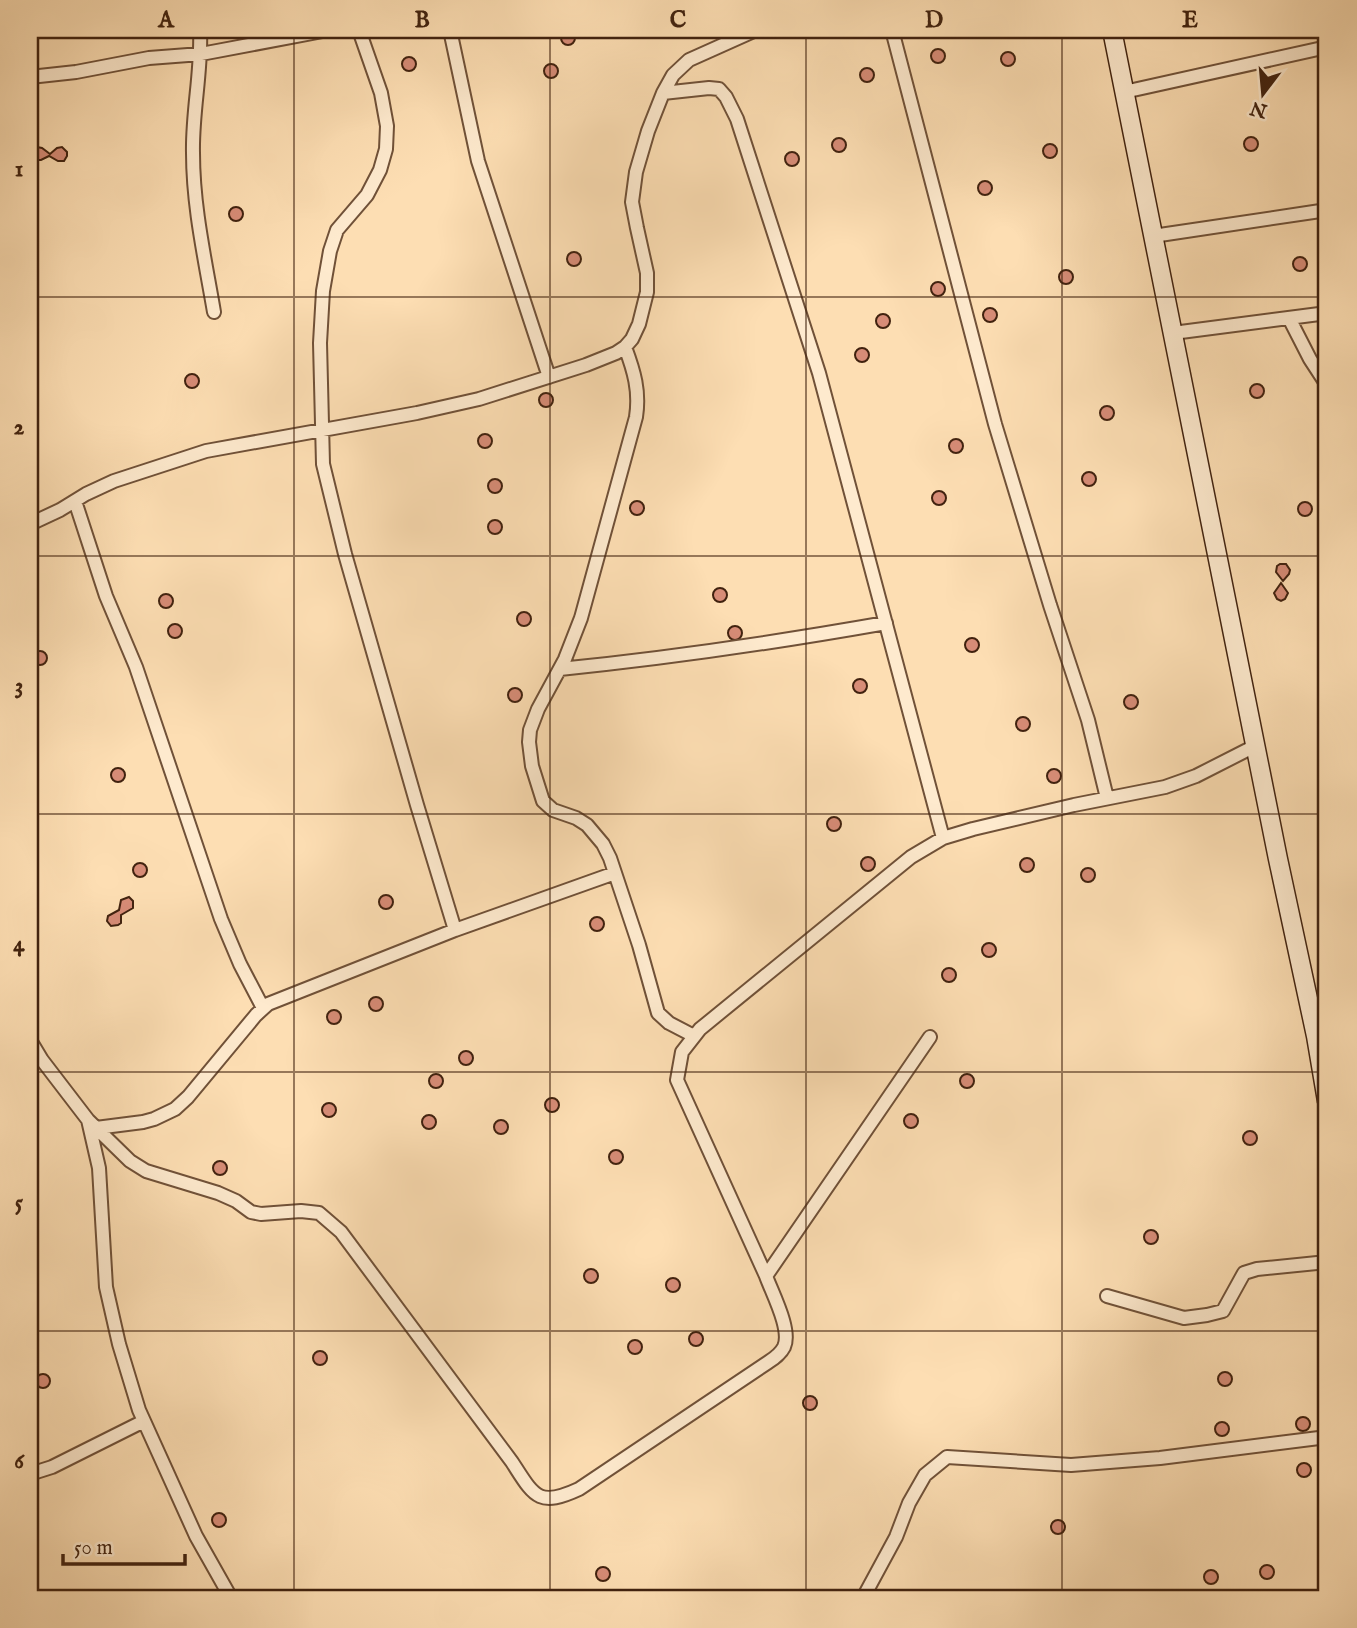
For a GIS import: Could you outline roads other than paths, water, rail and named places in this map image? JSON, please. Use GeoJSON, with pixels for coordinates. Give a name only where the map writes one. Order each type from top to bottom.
{"type":"FeatureCollection","features":[{"type":"Feature","properties":{"kind":"street"},"geometry":{"type":"LineString","coordinates":[[200,30],[201,54],[192,150],[195,203],[214,312]]}},
{"type":"Feature","properties":{"kind":"street"},"geometry":{"type":"LineString","coordinates":[[30,77],[76,72],[149,58],[201,54],[328,30]]}},
{"type":"Feature","properties":{"kind":"street"},"geometry":{"type":"LineString","coordinates":[[359,30],[381,93],[387,126],[386,149],[374,183],[362,202],[337,230],[330,251],[323,291],[320,343],[323,464],[345,554],[455,930]]}},
{"type":"Feature","properties":{"kind":"street"},"geometry":{"type":"LineString","coordinates":[[450,30],[478,161],[549,377]]}},
{"type":"Feature","properties":{"kind":"street"},"geometry":{"type":"LineString","coordinates":[[30,524],[114,481],[206,451],[466,402],[586,365],[625,347],[639,324],[647,292],[648,272],[632,202],[636,173],[663,93],[673,75],[689,60],[756,30]]}},
{"type":"Feature","properties":{"kind":"street"},"geometry":{"type":"LineString","coordinates":[[892,30],[995,424],[1088,720],[1107,798]]}},
{"type":"Feature","properties":{"kind":"street"},"geometry":{"type":"LineString","coordinates":[[1112,30],[1296,949],[1321,1034],[1327,1101]]}},
{"type":"Feature","properties":{"kind":"street"},"geometry":{"type":"LineString","coordinates":[[1124,92],[1327,47]]}},
{"type":"Feature","properties":{"kind":"street"},"geometry":{"type":"LineString","coordinates":[[663,93],[719,89],[737,119],[819,373],[943,838]]}},
{"type":"Feature","properties":{"kind":"street"},"geometry":{"type":"LineString","coordinates":[[1153,236],[1327,211]]}},
{"type":"Feature","properties":{"kind":"street"},"geometry":{"type":"LineString","coordinates":[[1173,333],[1327,313]]}},
{"type":"Feature","properties":{"kind":"street"},"geometry":{"type":"LineString","coordinates":[[1289,318],[1327,385]]}},
{"type":"Feature","properties":{"kind":"street"},"geometry":{"type":"LineString","coordinates":[[625,347],[637,388],[636,417],[581,618],[530,730],[531,766],[543,801],[553,810],[587,825],[603,844],[639,945],[658,1013],[669,1023],[694,1036]]}},
{"type":"Feature","properties":{"kind":"street"},"geometry":{"type":"LineString","coordinates":[[75,501],[106,596],[141,680],[221,919],[263,1008]]}},
{"type":"Feature","properties":{"kind":"street"},"geometry":{"type":"LineString","coordinates":[[560,669],[749,646],[886,623]]}},
{"type":"Feature","properties":{"kind":"street"},"geometry":{"type":"LineString","coordinates":[[30,1040],[42,1060],[92,1124],[130,1161],[146,1171],[218,1193],[251,1212],[320,1213],[341,1233],[512,1462],[525,1484],[542,1498],[555,1499],[579,1489],[780,1353],[785,1345],[786,1334],[766,1276],[677,1080],[682,1052],[700,1028],[911,857],[943,838],[1175,783],[1215,767],[1255,746]]}},
{"type":"Feature","properties":{"kind":"street"},"geometry":{"type":"LineString","coordinates":[[92,1124],[143,1122],[175,1109],[263,1008],[274,1002],[455,930],[615,873]]}},
{"type":"Feature","properties":{"kind":"street"},"geometry":{"type":"LineString","coordinates":[[766,1276],[930,1037]]}},
{"type":"Feature","properties":{"kind":"street"},"geometry":{"type":"LineString","coordinates":[[92,1124],[99,1168],[106,1287],[119,1344],[144,1422],[196,1536],[231,1598]]}},
{"type":"Feature","properties":{"kind":"street"},"geometry":{"type":"LineString","coordinates":[[1107,1296],[1184,1318],[1206,1315],[1223,1311],[1244,1273],[1257,1269],[1327,1262]]}},
{"type":"Feature","properties":{"kind":"street"},"geometry":{"type":"LineString","coordinates":[[30,1474],[51,1467],[144,1422]]}},
{"type":"Feature","properties":{"kind":"street"},"geometry":{"type":"LineString","coordinates":[[863,1598],[925,1475],[947,1457],[1071,1465],[1160,1458],[1327,1437]]}}]}
